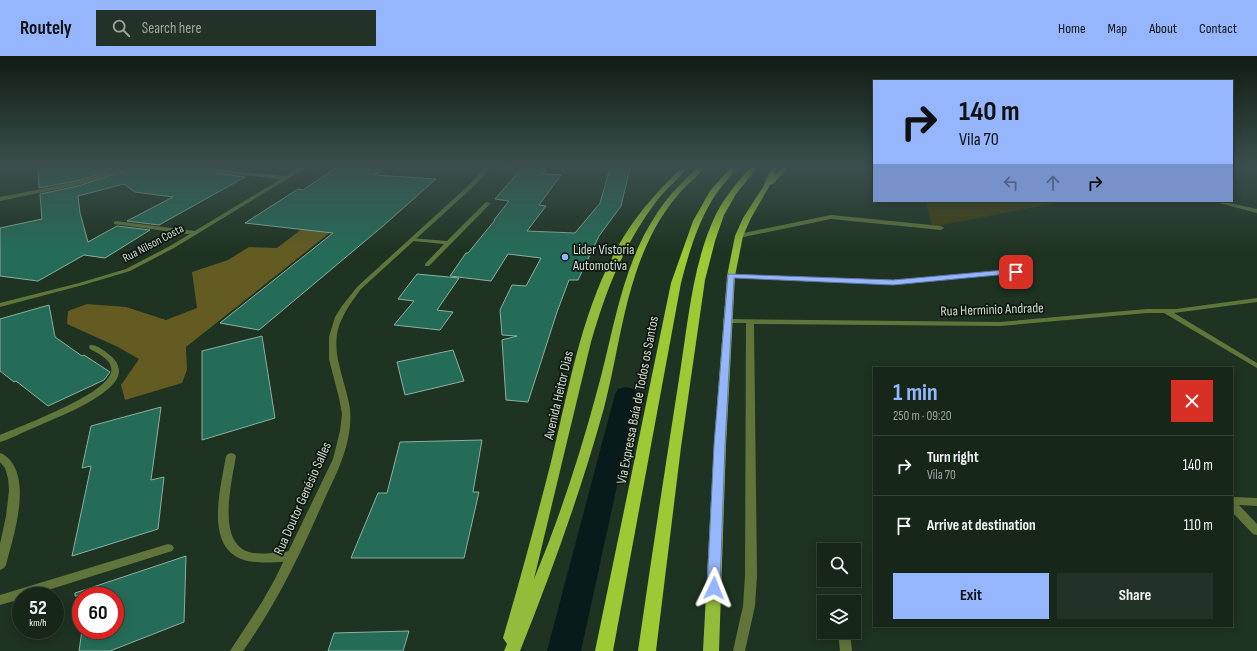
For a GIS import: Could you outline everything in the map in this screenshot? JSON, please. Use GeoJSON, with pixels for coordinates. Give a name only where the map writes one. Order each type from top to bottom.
{"type":"FeatureCollection","features":[{"type":"Feature","properties":{"kind":"highway","name":"Via Expressa Baía de Todos os Santos"},"geometry":{"type":"LineString","coordinates":[[604,651],[675,291],[686,247],[697,218],[711,196]]}},
{"type":"Feature","properties":{"kind":"highway"},"geometry":{"type":"LineString","coordinates":[[647,651],[677,434],[700,285],[708,249],[717,221],[733,196]]}},
{"type":"Feature","properties":{"kind":"main road","name":"Avenida Heitor Dias"},"geometry":{"type":"LineString","coordinates":[[508,651],[551,490],[581,360],[604,286],[616,256],[639,216],[656,196]]}},
{"type":"Feature","properties":{"kind":"main road"},"geometry":{"type":"LineString","coordinates":[[512,651],[549,560],[572,496],[603,389],[622,306],[642,248],[657,218],[674,196]]}},
{"type":"Feature","properties":{"kind":"main road"},"geometry":{"type":"LineString","coordinates":[[711,651],[727,321],[731,276],[739,236],[747,218],[761,196]]}},
{"type":"Feature","properties":{"kind":"street"},"geometry":{"type":"LineString","coordinates":[[0,199],[16,196]]}},
{"type":"Feature","properties":{"kind":"street","name":"Rua Nilson Costa"},"geometry":{"type":"LineString","coordinates":[[0,305],[87,283],[128,270],[150,259],[257,196]]}},
{"type":"Feature","properties":{"kind":"street","name":"Rua Doutor Genésio Salles"},"geometry":{"type":"LineString","coordinates":[[236,651],[258,621],[292,556],[338,460],[344,436],[346,415],[332,351],[333,335],[337,319],[346,303],[359,288],[460,196]]}},
{"type":"Feature","properties":{"kind":"street"},"geometry":{"type":"LineString","coordinates":[[1218,202],[1257,211]]}},
{"type":"Feature","properties":{"kind":"street"},"geometry":{"type":"LineString","coordinates":[[426,265],[488,203]]}},
{"type":"Feature","properties":{"kind":"street"},"geometry":{"type":"LineString","coordinates":[[739,236],[831,217],[941,228]]}},
{"type":"Feature","properties":{"kind":"street"},"geometry":{"type":"LineString","coordinates":[[116,223],[195,233]]}},
{"type":"Feature","properties":{"kind":"street"},"geometry":{"type":"LineString","coordinates":[[413,239],[448,244]]}},
{"type":"Feature","properties":{"kind":"street"},"geometry":{"type":"LineString","coordinates":[[731,276],[893,282],[1016,272]]}},
{"type":"Feature","properties":{"kind":"street","name":"Rua Herminio Andrade"},"geometry":{"type":"LineString","coordinates":[[727,321],[1000,324],[1147,311],[1166,311],[1257,300]]}},
{"type":"Feature","properties":{"kind":"street"},"geometry":{"type":"LineString","coordinates":[[1166,311],[1257,366]]}},
{"type":"Feature","properties":{"kind":"street"},"geometry":{"type":"LineString","coordinates":[[739,651],[749,606],[751,575],[750,322]]}},
{"type":"Feature","properties":{"kind":"street"},"geometry":{"type":"LineString","coordinates":[[0,438],[81,401],[98,392],[111,381],[116,368],[113,362],[92,347]]}},
{"type":"Feature","properties":{"kind":"street"},"geometry":{"type":"LineString","coordinates":[[0,456],[10,468],[14,490],[12,519],[0,565]]}},
{"type":"Feature","properties":{"kind":"street"},"geometry":{"type":"LineString","coordinates":[[231,456],[222,524],[227,543],[242,554],[260,557],[292,556]]}},
{"type":"Feature","properties":{"kind":"street"},"geometry":{"type":"LineString","coordinates":[[1233,501],[1257,502]]}},
{"type":"Feature","properties":{"kind":"street"},"geometry":{"type":"LineString","coordinates":[[1233,506],[1257,531]]}},
{"type":"Feature","properties":{"kind":"street"},"geometry":{"type":"LineString","coordinates":[[0,600],[168,548]]}},
{"type":"Feature","properties":{"kind":"street"},"geometry":{"type":"LineString","coordinates":[[845,639],[846,651]]}},
{"type":"Feature","properties":{"kind":"shaded area"},"geometry":{"type":"Polygon","coordinates":[[[926,202],[1061,202],[932,227],[926,202]]]}},
{"type":"Feature","properties":{"kind":"shaded area"},"geometry":{"type":"Polygon","coordinates":[[[303,228],[332,231],[186,347],[187,370],[182,383],[125,400],[121,385],[139,359],[118,347],[67,324],[68,311],[87,304],[126,307],[166,320],[197,308],[192,272],[228,260],[249,247],[277,248],[303,228]]]}},
{"type":"Feature","properties":{"kind":"building"},"geometry":{"type":"Polygon","coordinates":[[[40,196],[79,196],[80,213],[88,242],[117,226],[150,230],[105,258],[84,255],[38,281],[0,276],[0,228],[42,219],[40,196]]]}},
{"type":"Feature","properties":{"kind":"building"},"geometry":{"type":"Polygon","coordinates":[[[164,196],[211,196],[159,225],[127,221],[173,197],[164,196]]]}},
{"type":"Feature","properties":{"kind":"building"},"geometry":{"type":"Polygon","coordinates":[[[287,196],[417,196],[259,330],[220,323],[333,233],[245,223],[287,196]]]}},
{"type":"Feature","properties":{"kind":"building"},"geometry":{"type":"Polygon","coordinates":[[[498,196],[546,196],[539,205],[546,206],[527,231],[575,233],[600,203],[602,196],[623,196],[621,206],[599,236],[578,280],[569,280],[528,402],[506,400],[502,340],[517,336],[502,335],[500,310],[512,285],[526,286],[541,258],[508,254],[491,281],[450,276],[466,253],[468,253],[509,201],[495,199],[498,196]]]}},
{"type":"Feature","properties":{"kind":"building"},"geometry":{"type":"Polygon","coordinates":[[[417,274],[459,278],[437,310],[453,312],[440,330],[394,325],[414,301],[398,299],[417,274]]]}},
{"type":"Feature","properties":{"kind":"building"},"geometry":{"type":"Polygon","coordinates":[[[49,305],[55,337],[82,356],[84,355],[110,372],[104,380],[48,406],[16,381],[14,382],[0,371],[0,319],[49,305]]]}},
{"type":"Feature","properties":{"kind":"building"},"geometry":{"type":"Polygon","coordinates":[[[262,336],[275,418],[202,440],[202,351],[262,336]]]}},
{"type":"Feature","properties":{"kind":"building"},"geometry":{"type":"Polygon","coordinates":[[[453,350],[464,381],[405,395],[397,362],[453,350]]]}},
{"type":"Feature","properties":{"kind":"building"},"geometry":{"type":"Polygon","coordinates":[[[161,407],[151,480],[164,477],[158,529],[72,556],[91,466],[82,468],[91,426],[161,407]]]}},
{"type":"Feature","properties":{"kind":"building"},"geometry":{"type":"Polygon","coordinates":[[[482,440],[473,492],[479,492],[464,558],[351,558],[378,493],[387,493],[400,442],[482,440]]]}},
{"type":"Feature","properties":{"kind":"building"},"geometry":{"type":"Polygon","coordinates":[[[186,556],[184,622],[110,651],[79,651],[81,639],[124,639],[124,587],[93,587],[186,556]]]}},
{"type":"Feature","properties":{"kind":"building"},"geometry":{"type":"Polygon","coordinates":[[[409,631],[403,651],[328,651],[334,633],[409,631]]]}},
{"type":"Feature","properties":{"kind":"waterway"},"geometry":{"type":"LineString","coordinates":[[564,651],[626,394]]}},
{"type":"Feature","properties":{"kind":"place","name":"Lider Vistoria Automotiva"},"geometry":{"type":"Point","coordinates":[565,257]}},
{"type":"Feature","properties":{"kind":"route"},"geometry":{"type":"LineString","coordinates":[[714,588],[720,445],[731,276],[893,282],[948,279],[1016,272]]}}]}
